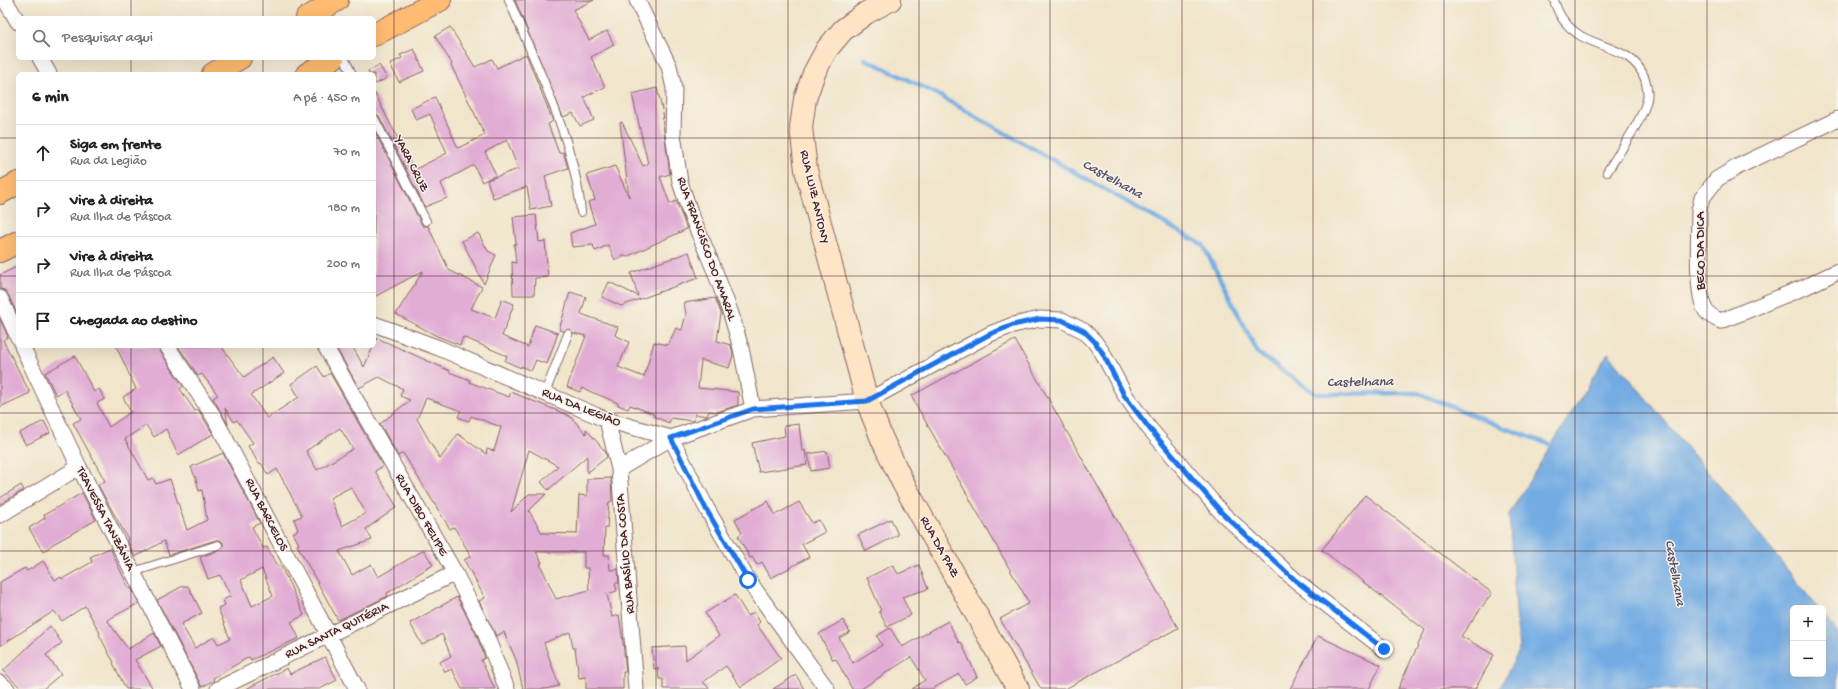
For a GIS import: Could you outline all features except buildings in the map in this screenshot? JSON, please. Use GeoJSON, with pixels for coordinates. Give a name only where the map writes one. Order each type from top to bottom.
{"type":"FeatureCollection","features":[{"type":"Feature","properties":{"kind":"highway"},"geometry":{"type":"LineString","coordinates":[[310,16],[337,0]]}},
{"type":"Feature","properties":{"kind":"highway"},"geometry":{"type":"LineString","coordinates":[[376,34],[440,0]]}},
{"type":"Feature","properties":{"kind":"highway"},"geometry":{"type":"LineString","coordinates":[[216,72],[237,60]]}},
{"type":"Feature","properties":{"kind":"highway"},"geometry":{"type":"LineString","coordinates":[[311,72],[330,60]]}},
{"type":"Feature","properties":{"kind":"highway"},"geometry":{"type":"LineString","coordinates":[[0,193],[16,184]]}},
{"type":"Feature","properties":{"kind":"highway"},"geometry":{"type":"LineString","coordinates":[[0,251],[16,243]]}},
{"type":"Feature","properties":{"kind":"street"},"geometry":{"type":"LineString","coordinates":[[5,0],[16,19]]}},
{"type":"Feature","properties":{"kind":"street","name":"RUA FRANCISCO DO AMARAL"},"geometry":{"type":"LineString","coordinates":[[638,0],[669,66],[674,88],[673,134],[680,182],[690,212],[731,314],[741,348],[753,409]]}},
{"type":"Feature","properties":{"kind":"street","name":"RUA LUIZ ANTONY"},"geometry":{"type":"LineString","coordinates":[[867,401],[806,170],[801,127],[805,99],[814,73],[827,49],[844,30],[866,13],[890,0]]}},
{"type":"Feature","properties":{"kind":"street"},"geometry":{"type":"LineString","coordinates":[[41,60],[48,72]]}},
{"type":"Feature","properties":{"kind":"street","name":"BECO DA DICA"},"geometry":{"type":"LineString","coordinates":[[1838,119],[1739,166],[1718,179],[1702,198],[1699,218],[1700,289],[1703,305],[1706,312],[1721,321],[1805,287],[1838,271]]}},
{"type":"Feature","properties":{"kind":"street"},"geometry":{"type":"LineString","coordinates":[[0,298],[16,333]]}},
{"type":"Feature","properties":{"kind":"street"},"geometry":{"type":"LineString","coordinates":[[619,469],[671,438],[753,409],[867,401],[990,334],[1013,325],[1040,319],[1062,320],[1084,331],[1094,341],[1102,352],[1124,395],[1149,428],[1222,513],[1295,580],[1384,649]]}},
{"type":"Feature","properties":{"kind":"street","name":"RUA DA LEGIÃO"},"geometry":{"type":"LineString","coordinates":[[376,325],[439,348],[607,420],[671,438]]}},
{"type":"Feature","properties":{"kind":"street","name":"TRAVESSA TANZÂNIA"},"geometry":{"type":"LineString","coordinates":[[23,348],[79,467],[192,689]]}},
{"type":"Feature","properties":{"kind":"street","name":"RUA BARCELOS"},"geometry":{"type":"LineString","coordinates":[[168,348],[214,417],[356,689]]}},
{"type":"Feature","properties":{"kind":"street","name":"RUA DIBO FELIPE"},"geometry":{"type":"LineString","coordinates":[[326,348],[455,573],[484,630],[507,689]]}},
{"type":"Feature","properties":{"kind":"street","name":"RUA DA PAZ"},"geometry":{"type":"LineString","coordinates":[[867,401],[882,439],[903,483],[1018,689]]}},
{"type":"Feature","properties":{"kind":"street","name":"RUA BASÍLIO DA COSTA"},"geometry":{"type":"LineString","coordinates":[[607,420],[619,469],[636,689]]}},
{"type":"Feature","properties":{"kind":"street"},"geometry":{"type":"LineString","coordinates":[[671,438],[706,509],[748,580],[827,689]]}},
{"type":"Feature","properties":{"kind":"street"},"geometry":{"type":"LineString","coordinates":[[0,515],[79,467]]}},
{"type":"Feature","properties":{"kind":"street","name":"RUA SANTA QUITÉRIA"},"geometry":{"type":"LineString","coordinates":[[218,689],[455,573]]}},
{"type":"Feature","properties":{"kind":"street"},"geometry":{"type":"LineString","coordinates":[[0,683],[7,689]]}},
{"type":"Feature","properties":{"kind":"lane"},"geometry":{"type":"LineString","coordinates":[[509,0],[568,147],[580,190],[581,212]]}},
{"type":"Feature","properties":{"kind":"lane"},"geometry":{"type":"LineString","coordinates":[[1554,0],[1561,17],[1571,29],[1591,41],[1623,53],[1634,61],[1643,74],[1648,88],[1646,103],[1640,117],[1607,172]]}},
{"type":"Feature","properties":{"kind":"lane"},"geometry":{"type":"LineString","coordinates":[[345,60],[351,72]]}},
{"type":"Feature","properties":{"kind":"lane","name":"YARA CRUZ"},"geometry":{"type":"LineString","coordinates":[[376,122],[426,220]]}},
{"type":"Feature","properties":{"kind":"lane"},"geometry":{"type":"LineString","coordinates":[[545,393],[568,334]]}},
{"type":"Feature","properties":{"kind":"lane"},"geometry":{"type":"LineString","coordinates":[[133,572],[218,545]]}},
{"type":"Feature","properties":{"kind":"water"},"geometry":{"type":"Polygon","coordinates":[[[1608,353],[1737,507],[1816,605],[1790,605],[1790,677],[1826,677],[1826,618],[1838,633],[1838,689],[1499,689],[1519,651],[1509,514],[1608,353]]]}},
{"type":"Feature","properties":{"kind":"waterway","name":"Castelhana"},"geometry":{"type":"LineString","coordinates":[[865,59],[931,91],[1203,245],[1258,353],[1316,394],[1418,393],[1497,425],[1557,447]]}},
{"type":"Feature","properties":{"kind":"route"},"geometry":{"type":"LineString","coordinates":[[748,580],[706,509],[671,438],[753,409],[867,401],[990,334],[1013,325],[1040,319],[1062,320],[1084,331],[1094,341],[1102,352],[1124,395],[1184,471],[1222,513],[1295,580],[1384,649]]}}]}
